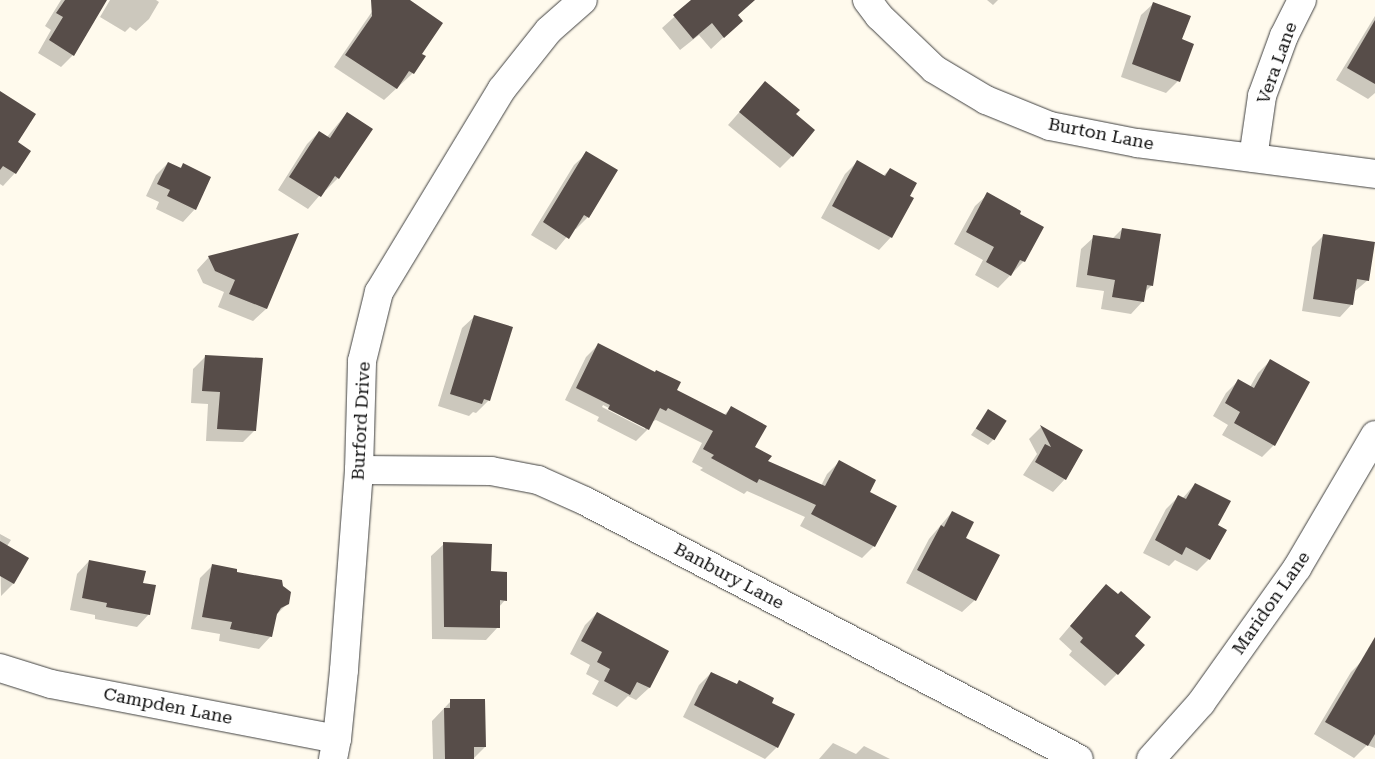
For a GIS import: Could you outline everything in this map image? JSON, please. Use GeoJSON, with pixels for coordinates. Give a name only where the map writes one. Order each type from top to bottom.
{"type":"FeatureCollection","features":[{"type":"Feature","properties":{"kind":"street","name":"Burford Drive"},"geometry":{"type":"LineString","coordinates":[[335,749],[359,470],[362,361],[379,292],[502,89],[548,30],[583,0]]}},
{"type":"Feature","properties":{"kind":"street","name":"Burton Lane"},"geometry":{"type":"LineString","coordinates":[[867,0],[879,16],[934,69],[986,100],[1050,126],[1137,143],[1375,174]]}},
{"type":"Feature","properties":{"kind":"street","name":"Vera Lane"},"geometry":{"type":"LineString","coordinates":[[1253,158],[1262,96],[1284,36],[1302,0]]}},
{"type":"Feature","properties":{"kind":"street","name":"Maridon Lane"},"geometry":{"type":"LineString","coordinates":[[1151,759],[1201,702],[1297,568],[1375,435]]}},
{"type":"Feature","properties":{"kind":"street","name":"Banbury Lane"},"geometry":{"type":"LineString","coordinates":[[359,470],[491,472],[538,480],[585,501],[1079,759]]}},
{"type":"Feature","properties":{"kind":"street","name":"Campden Lane"},"geometry":{"type":"LineString","coordinates":[[0,668],[51,684],[335,749]]}},
{"type":"Feature","properties":{"kind":"building"},"geometry":{"type":"Polygon","coordinates":[[[65,0],[107,0],[74,56],[49,40],[63,17],[56,13],[65,0]]]}},
{"type":"Feature","properties":{"kind":"building"},"geometry":{"type":"Polygon","coordinates":[[[371,0],[410,0],[443,23],[422,54],[426,56],[414,74],[409,71],[397,89],[345,55],[372,16],[371,0]]]}},
{"type":"Feature","properties":{"kind":"building"},"geometry":{"type":"Polygon","coordinates":[[[691,0],[755,0],[738,15],[743,21],[724,38],[712,23],[693,39],[673,15],[691,0]]]}},
{"type":"Feature","properties":{"kind":"building"},"geometry":{"type":"Polygon","coordinates":[[[1153,2],[1191,16],[1182,39],[1194,44],[1180,82],[1132,64],[1153,2]]]}},
{"type":"Feature","properties":{"kind":"building"},"geometry":{"type":"Polygon","coordinates":[[[1375,20],[1375,84],[1347,68],[1375,20]]]}},
{"type":"Feature","properties":{"kind":"building"},"geometry":{"type":"Polygon","coordinates":[[[765,81],[800,110],[796,114],[815,130],[793,157],[739,112],[765,81]]]}},
{"type":"Feature","properties":{"kind":"building"},"geometry":{"type":"Polygon","coordinates":[[[0,91],[36,114],[18,142],[31,151],[16,174],[3,166],[0,170],[0,91]]]}},
{"type":"Feature","properties":{"kind":"building"},"geometry":{"type":"Polygon","coordinates":[[[347,112],[373,129],[339,179],[335,176],[321,197],[289,177],[319,131],[330,138],[347,112]]]}},
{"type":"Feature","properties":{"kind":"building"},"geometry":{"type":"Polygon","coordinates":[[[586,151],[618,170],[589,218],[584,215],[569,239],[543,222],[586,151]]]}},
{"type":"Feature","properties":{"kind":"building"},"geometry":{"type":"Polygon","coordinates":[[[857,160],[885,176],[890,168],[917,183],[910,196],[914,198],[892,238],[832,206],[857,160]]]}},
{"type":"Feature","properties":{"kind":"building"},"geometry":{"type":"Polygon","coordinates":[[[168,162],[181,168],[183,163],[211,177],[196,210],[167,196],[170,190],[157,184],[168,162]]]}},
{"type":"Feature","properties":{"kind":"building"},"geometry":{"type":"Polygon","coordinates":[[[987,192],[1021,211],[1020,214],[1044,227],[1025,262],[1020,260],[1011,276],[986,262],[994,247],[966,232],[987,192]]]}},
{"type":"Feature","properties":{"kind":"building"},"geometry":{"type":"Polygon","coordinates":[[[1122,228],[1161,234],[1153,286],[1147,285],[1144,302],[1112,297],[1115,280],[1087,275],[1093,235],[1120,239],[1122,228]]]}},
{"type":"Feature","properties":{"kind":"building"},"geometry":{"type":"Polygon","coordinates":[[[299,233],[267,309],[229,294],[235,280],[215,271],[208,256],[299,233]]]}},
{"type":"Feature","properties":{"kind":"building"},"geometry":{"type":"Polygon","coordinates":[[[1323,234],[1375,242],[1369,281],[1357,279],[1353,305],[1313,299],[1323,234]]]}},
{"type":"Feature","properties":{"kind":"building"},"geometry":{"type":"Polygon","coordinates":[[[474,315],[513,327],[490,401],[484,399],[482,404],[450,394],[474,315]]]}},
{"type":"Feature","properties":{"kind":"building"},"geometry":{"type":"Polygon","coordinates":[[[598,343],[655,372],[656,370],[681,382],[677,390],[726,415],[731,406],[767,426],[755,447],[772,456],[768,461],[825,486],[839,460],[876,480],[870,492],[897,506],[875,547],[811,514],[816,505],[759,479],[757,483],[711,458],[714,455],[703,449],[713,431],[668,408],[666,411],[660,408],[649,430],[608,409],[610,405],[576,388],[598,343]]]}},
{"type":"Feature","properties":{"kind":"building"},"geometry":{"type":"Polygon","coordinates":[[[205,355],[263,358],[256,431],[217,429],[220,392],[202,391],[205,355]]]}},
{"type":"Feature","properties":{"kind":"building"},"geometry":{"type":"Polygon","coordinates":[[[1270,359],[1310,382],[1275,446],[1234,423],[1240,412],[1225,403],[1238,379],[1254,388],[1270,359]]]}},
{"type":"Feature","properties":{"kind":"building"},"geometry":{"type":"Polygon","coordinates":[[[988,409],[1007,421],[994,440],[976,429],[988,409]]]}},
{"type":"Feature","properties":{"kind":"building"},"geometry":{"type":"Polygon","coordinates":[[[1040,425],[1083,450],[1066,480],[1035,462],[1045,444],[1051,447],[1040,425]]]}},
{"type":"Feature","properties":{"kind":"building"},"geometry":{"type":"Polygon","coordinates":[[[1195,483],[1231,501],[1218,525],[1227,530],[1210,560],[1186,547],[1182,555],[1155,540],[1178,495],[1186,499],[1195,483]]]}},
{"type":"Feature","properties":{"kind":"building"},"geometry":{"type":"Polygon","coordinates":[[[952,511],[974,522],[966,538],[1000,555],[976,601],[917,570],[941,525],[944,527],[952,511]]]}},
{"type":"Feature","properties":{"kind":"building"},"geometry":{"type":"Polygon","coordinates":[[[0,541],[29,558],[14,584],[0,576],[0,541]]]}},
{"type":"Feature","properties":{"kind":"building"},"geometry":{"type":"Polygon","coordinates":[[[443,542],[492,544],[491,571],[507,572],[507,601],[500,600],[500,628],[444,627],[443,542]]]}},
{"type":"Feature","properties":{"kind":"building"},"geometry":{"type":"Polygon","coordinates":[[[89,560],[146,571],[143,583],[156,585],[150,615],[106,607],[107,603],[82,598],[89,560]]]}},
{"type":"Feature","properties":{"kind":"building"},"geometry":{"type":"Polygon","coordinates":[[[212,564],[237,569],[237,572],[282,580],[283,586],[291,592],[289,604],[281,608],[277,614],[272,637],[230,629],[232,622],[202,617],[212,564]]]}},
{"type":"Feature","properties":{"kind":"building"},"geometry":{"type":"Polygon","coordinates":[[[1106,584],[1118,594],[1121,591],[1151,617],[1135,636],[1145,645],[1118,675],[1080,642],[1083,638],[1070,626],[1106,584]]]}},
{"type":"Feature","properties":{"kind":"building"},"geometry":{"type":"Polygon","coordinates":[[[597,612],[669,651],[650,688],[637,682],[630,695],[604,681],[610,669],[597,662],[602,652],[581,641],[597,612]]]}},
{"type":"Feature","properties":{"kind":"building"},"geometry":{"type":"Polygon","coordinates":[[[1375,637],[1375,734],[1368,746],[1325,722],[1375,637]]]}},
{"type":"Feature","properties":{"kind":"building"},"geometry":{"type":"Polygon","coordinates":[[[711,672],[737,684],[739,680],[774,698],[772,703],[795,714],[778,748],[694,705],[711,672]]]}},
{"type":"Feature","properties":{"kind":"building"},"geometry":{"type":"Polygon","coordinates":[[[450,699],[485,699],[486,747],[474,747],[474,759],[445,759],[444,708],[450,708],[450,699]]]}}]}
